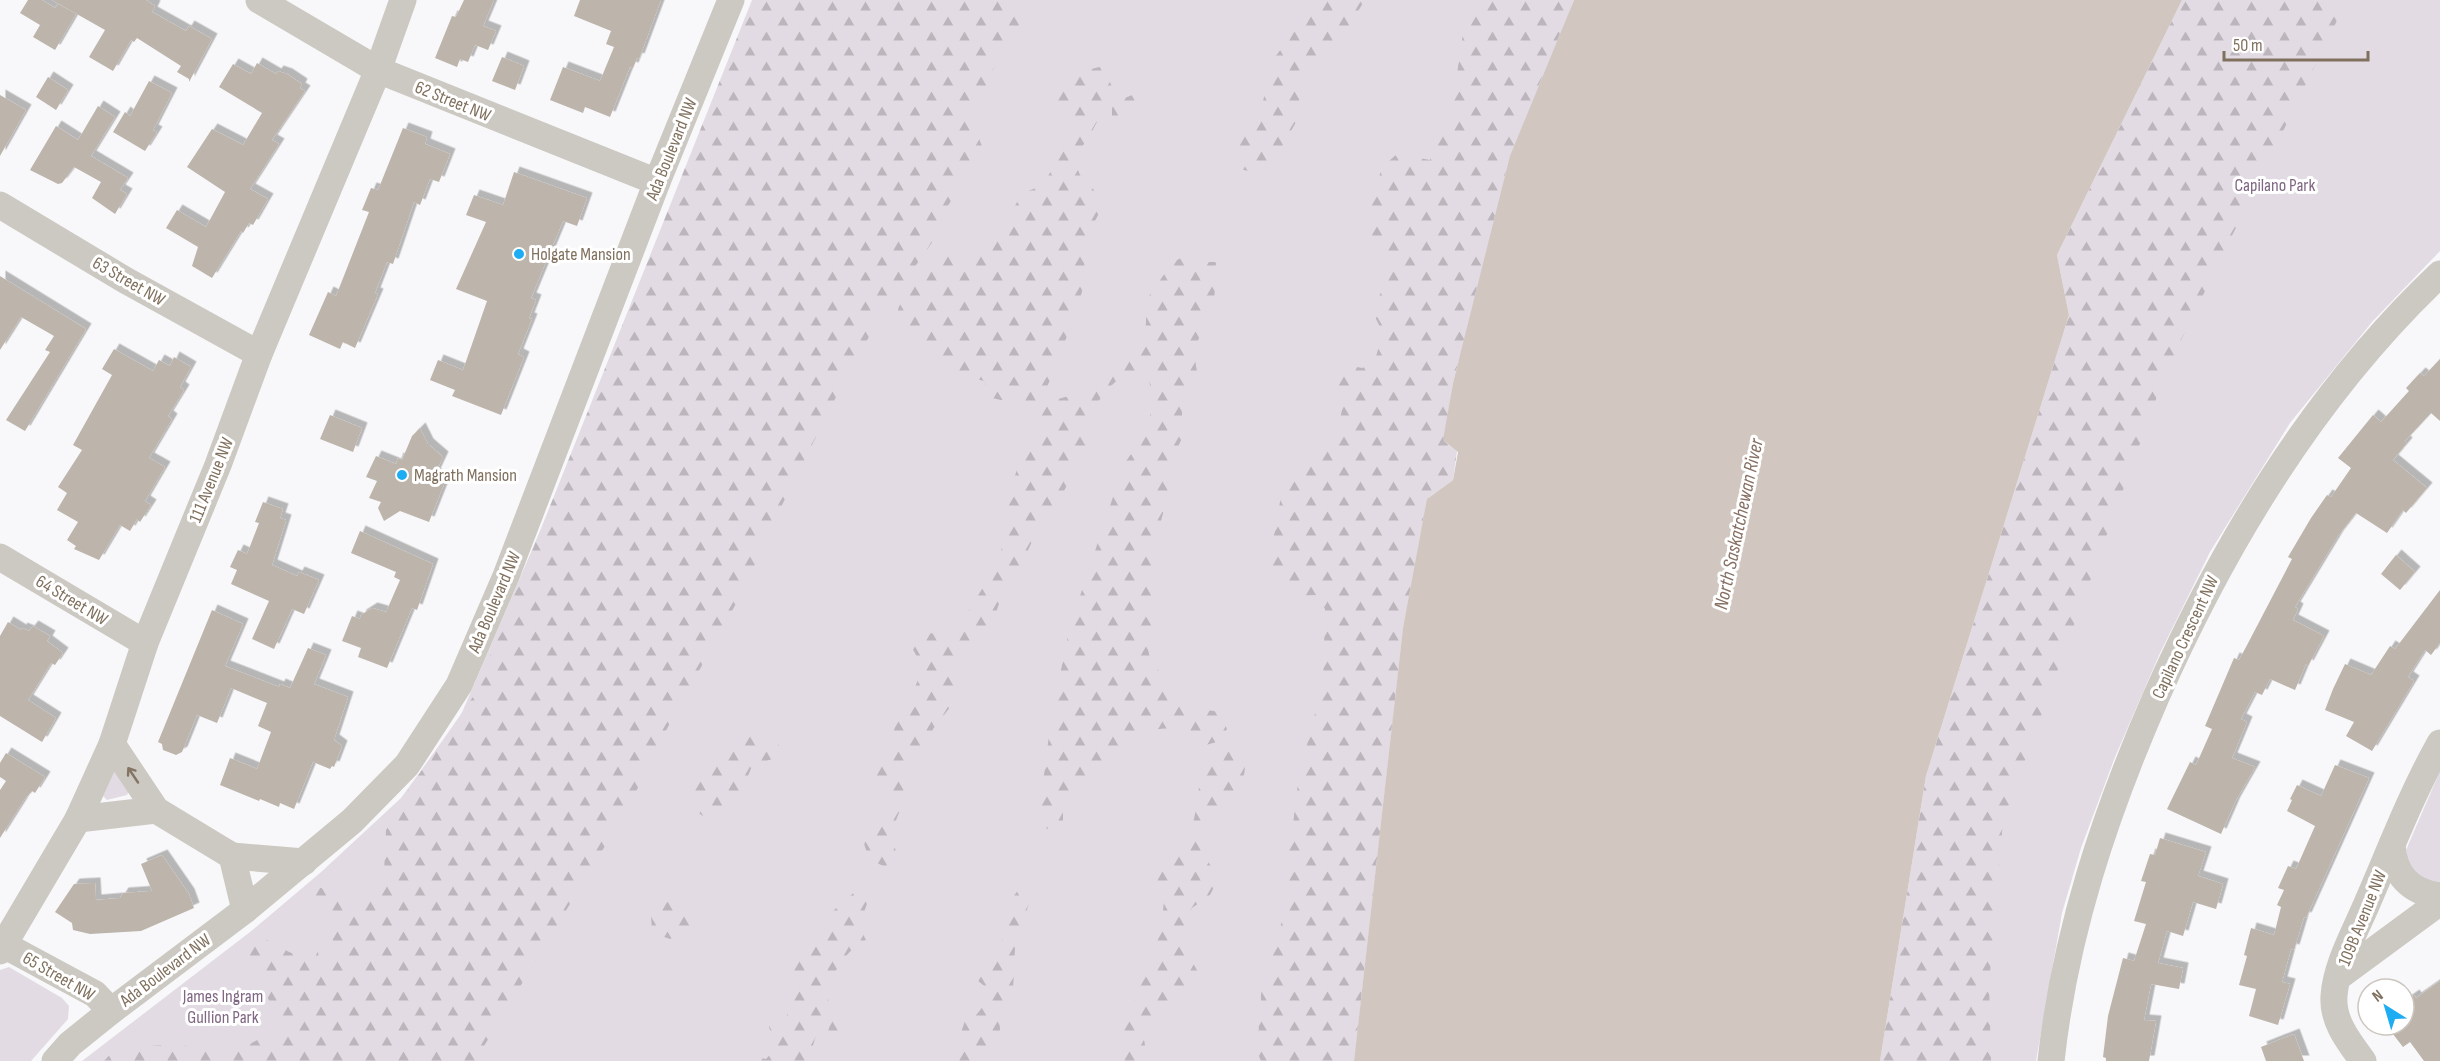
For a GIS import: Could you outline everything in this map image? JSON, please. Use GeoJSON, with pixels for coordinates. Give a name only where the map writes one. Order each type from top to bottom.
{"type":"FeatureCollection","features":[{"type":"Feature","properties":{"kind":"street","name":"62 Street NW"},"geometry":{"type":"LineString","coordinates":[[259,0],[378,70],[657,182]]}},
{"type":"Feature","properties":{"kind":"street","name":"111 Avenue NW"},"geometry":{"type":"LineString","coordinates":[[2,948],[9,915],[78,819],[112,744],[145,643],[218,465],[259,354],[378,70],[403,0]]}},
{"type":"Feature","properties":{"kind":"street","name":"Ada Boulevard NW"},"geometry":{"type":"LineString","coordinates":[[55,1061],[70,1044],[245,909],[352,821],[407,765],[459,686],[506,576],[657,182],[731,0]]}},
{"type":"Feature","properties":{"kind":"street","name":"63 Street NW"},"geometry":{"type":"LineString","coordinates":[[0,205],[124,280],[259,354]]}},
{"type":"Feature","properties":{"kind":"street","name":"Capilano Crescent NW"},"geometry":{"type":"LineString","coordinates":[[2051,1061],[2071,940],[2101,834],[2144,724],[2204,593],[2256,503],[2319,411],[2372,346],[2440,274]]}},
{"type":"Feature","properties":{"kind":"street","name":"64 Street NW"},"geometry":{"type":"LineString","coordinates":[[0,557],[145,643]]}},
{"type":"Feature","properties":{"kind":"street","name":"109B Avenue NW"},"geometry":{"type":"LineString","coordinates":[[2338,977],[2392,845],[2440,743]]}},
{"type":"Feature","properties":{"kind":"street"},"geometry":{"type":"LineString","coordinates":[[112,744],[156,810],[232,856],[304,862]]}},
{"type":"Feature","properties":{"kind":"street"},"geometry":{"type":"LineString","coordinates":[[78,819],[156,810]]}},
{"type":"Feature","properties":{"kind":"street"},"geometry":{"type":"LineString","coordinates":[[2392,845],[2393,861],[2404,880],[2416,890],[2440,896]]}},
{"type":"Feature","properties":{"kind":"street"},"geometry":{"type":"LineString","coordinates":[[232,856],[245,909]]}},
{"type":"Feature","properties":{"kind":"street","name":"109B Avenue NW"},"geometry":{"type":"LineString","coordinates":[[2338,977],[2440,902]]}},
{"type":"Feature","properties":{"kind":"street","name":"65 Street NW"},"geometry":{"type":"LineString","coordinates":[[2,948],[95,993],[111,1011]]}},
{"type":"Feature","properties":{"kind":"street"},"geometry":{"type":"LineString","coordinates":[[2338,977],[2334,996],[2336,1017],[2346,1038],[2363,1061]]}},
{"type":"Feature","properties":{"kind":"green space"},"geometry":{"type":"Polygon","coordinates":[[[752,0],[1029,0],[1011,44],[1003,46],[972,120],[983,149],[974,171],[968,175],[932,230],[933,241],[883,312],[844,381],[778,513],[743,591],[663,736],[628,808],[475,1061],[104,1061],[115,1049],[172,1044],[235,1052],[261,1038],[278,1034],[272,1006],[264,991],[263,975],[244,953],[247,942],[261,939],[273,942],[298,955],[299,965],[318,951],[319,962],[327,963],[337,954],[333,942],[332,917],[323,910],[313,908],[311,900],[316,886],[329,891],[334,899],[346,901],[377,899],[384,872],[386,830],[399,813],[401,800],[475,694],[752,0]]]}},
{"type":"Feature","properties":{"kind":"green space","name":"James Ingram Gullion Park"},"geometry":{"type":"Polygon","coordinates":[[[754,0],[1573,0],[1452,382],[1403,628],[1354,1061],[82,1061],[250,932],[320,873],[401,798],[460,717],[569,464],[754,0]]]}},
{"type":"Feature","properties":{"kind":"green space"},"geometry":{"type":"Polygon","coordinates":[[[1318,0],[1365,0],[1348,27],[1322,52],[1308,72],[1299,95],[1300,115],[1283,145],[1260,174],[1240,169],[1234,155],[1245,126],[1263,101],[1275,57],[1318,0]]]}},
{"type":"Feature","properties":{"kind":"green space"},"geometry":{"type":"Polygon","coordinates":[[[1468,0],[1574,0],[1510,155],[1453,383],[1444,441],[1457,451],[1453,480],[1427,499],[1403,628],[1354,1061],[1261,1061],[1250,1035],[1259,1030],[1258,1020],[1263,1014],[1262,990],[1269,978],[1269,968],[1285,910],[1288,879],[1283,857],[1285,841],[1292,832],[1299,775],[1323,683],[1325,609],[1315,595],[1302,596],[1300,591],[1272,580],[1275,573],[1268,569],[1281,496],[1309,466],[1340,419],[1344,401],[1334,391],[1334,369],[1342,364],[1362,368],[1374,363],[1383,333],[1372,311],[1385,284],[1383,274],[1395,269],[1365,226],[1382,167],[1397,154],[1430,160],[1452,107],[1468,0]]]}},
{"type":"Feature","properties":{"kind":"green space","name":"Capilano Park"},"geometry":{"type":"Polygon","coordinates":[[[2182,0],[2440,0],[2440,251],[2372,322],[2290,423],[2210,552],[2160,653],[2115,757],[2081,848],[2062,913],[2036,1061],[1880,1061],[2182,0]]]}},
{"type":"Feature","properties":{"kind":"green space"},"geometry":{"type":"Polygon","coordinates":[[[2182,0],[2347,0],[2167,369],[2003,821],[1989,984],[1991,1061],[1880,1061],[1926,776],[2069,315],[2057,255],[2182,0]]]}},
{"type":"Feature","properties":{"kind":"green space"},"geometry":{"type":"Polygon","coordinates":[[[1103,66],[1118,101],[1132,95],[1136,96],[1144,89],[1152,90],[1156,98],[1123,126],[1112,120],[1112,108],[1103,106],[1091,133],[1073,158],[1080,175],[1105,202],[1087,236],[1082,292],[1057,365],[1044,393],[1032,406],[1022,408],[1014,403],[992,398],[984,381],[951,372],[940,364],[924,342],[904,332],[899,323],[898,310],[919,272],[929,260],[943,255],[965,259],[1008,234],[1018,200],[1028,191],[1045,182],[1068,138],[1072,120],[1063,104],[1052,97],[1051,90],[1054,82],[1057,78],[1103,66]]]}},
{"type":"Feature","properties":{"kind":"green space"},"geometry":{"type":"Polygon","coordinates":[[[1187,254],[1197,262],[1216,262],[1215,294],[1197,344],[1195,361],[1197,371],[1191,378],[1190,392],[1182,400],[1182,438],[1171,462],[1167,499],[1153,550],[1151,577],[1157,611],[1146,641],[1150,658],[1174,693],[1191,707],[1219,712],[1227,729],[1220,741],[1206,745],[1176,730],[1163,728],[1152,731],[1131,744],[1104,768],[1087,779],[1074,793],[1063,799],[1063,822],[1047,829],[1039,815],[1051,719],[1070,626],[1124,464],[1151,426],[1150,414],[1154,404],[1148,376],[1137,373],[1127,375],[1110,387],[1089,416],[1084,425],[1090,442],[1056,506],[1035,535],[1015,579],[1005,587],[994,618],[987,628],[970,642],[952,666],[954,686],[951,706],[933,729],[930,748],[909,772],[908,794],[894,828],[896,852],[886,867],[880,865],[868,855],[863,834],[883,818],[889,808],[887,795],[881,791],[875,780],[881,759],[888,755],[898,718],[917,683],[919,665],[909,644],[911,634],[917,628],[926,633],[950,634],[966,615],[1001,558],[1003,517],[1017,469],[1031,446],[1041,419],[1039,407],[1065,397],[1088,395],[1097,390],[1127,351],[1145,343],[1147,299],[1165,273],[1164,264],[1174,262],[1187,254]]]}},
{"type":"Feature","properties":{"kind":"green space"},"geometry":{"type":"Polygon","coordinates":[[[747,734],[764,734],[779,745],[778,757],[752,766],[734,811],[722,822],[700,814],[691,804],[690,793],[693,781],[702,768],[712,757],[735,740],[747,734]]]}},
{"type":"Feature","properties":{"kind":"green space"},"geometry":{"type":"Polygon","coordinates":[[[1232,747],[1241,756],[1245,765],[1244,774],[1241,782],[1201,833],[1205,857],[1212,868],[1214,887],[1210,895],[1192,908],[1188,915],[1189,932],[1185,939],[1184,959],[1193,963],[1198,972],[1167,1005],[1159,1018],[1146,1026],[1143,1035],[1146,1050],[1140,1061],[1113,1061],[1120,1053],[1124,1042],[1122,1027],[1134,1002],[1138,981],[1148,966],[1161,931],[1164,900],[1158,890],[1158,879],[1193,825],[1199,786],[1208,763],[1218,754],[1232,747]]]}},
{"type":"Feature","properties":{"kind":"green space"},"geometry":{"type":"Polygon","coordinates":[[[115,769],[129,791],[127,795],[107,800],[103,796],[115,769]]]}},
{"type":"Feature","properties":{"kind":"green space"},"geometry":{"type":"Polygon","coordinates":[[[2440,771],[2440,883],[2434,884],[2410,872],[2406,850],[2440,771]]]}},
{"type":"Feature","properties":{"kind":"green space"},"geometry":{"type":"Polygon","coordinates":[[[859,888],[866,890],[868,901],[859,926],[866,940],[851,950],[840,964],[827,996],[829,1002],[841,1015],[842,1031],[836,1040],[830,1040],[828,1032],[830,1024],[826,1019],[821,1019],[811,1052],[805,1061],[757,1061],[761,1058],[766,1059],[773,1050],[770,1021],[787,1016],[793,988],[791,975],[800,958],[823,930],[832,912],[859,888]]]}},
{"type":"Feature","properties":{"kind":"green space"},"geometry":{"type":"Polygon","coordinates":[[[1018,890],[1024,890],[1029,903],[1015,948],[1013,990],[999,1012],[1000,1030],[995,1047],[984,1061],[951,1061],[965,1021],[977,1014],[988,1000],[988,989],[977,980],[978,975],[987,974],[989,956],[1002,943],[1006,908],[1018,890]]]}},
{"type":"Feature","properties":{"kind":"green space"},"geometry":{"type":"Polygon","coordinates":[[[658,900],[676,904],[687,910],[690,930],[670,939],[652,933],[651,914],[658,900]]]}},
{"type":"Feature","properties":{"kind":"green space"},"geometry":{"type":"Polygon","coordinates":[[[9,967],[62,998],[69,1006],[68,1019],[31,1061],[0,1061],[0,970],[9,967]]]}},
{"type":"Feature","properties":{"kind":"water","name":"North Saskatchewan River"},"geometry":{"type":"Polygon","coordinates":[[[1574,0],[2182,0],[2057,255],[2069,315],[1926,776],[1880,1061],[1354,1061],[1403,628],[1427,499],[1453,480],[1458,452],[1443,440],[1453,383],[1510,156],[1574,0]]]}},
{"type":"Feature","properties":{"kind":"building"},"geometry":{"type":"Polygon","coordinates":[[[28,0],[42,0],[55,8],[58,4],[76,14],[55,50],[33,37],[40,25],[20,13],[28,0]]]}},
{"type":"Feature","properties":{"kind":"building"},"geometry":{"type":"Polygon","coordinates":[[[52,0],[146,0],[155,6],[152,12],[186,31],[189,26],[212,39],[189,82],[189,79],[177,72],[181,66],[137,38],[134,42],[131,40],[113,71],[89,57],[105,30],[52,0]]]}},
{"type":"Feature","properties":{"kind":"building"},"geometry":{"type":"Polygon","coordinates":[[[464,0],[494,0],[483,26],[496,31],[488,50],[475,45],[468,62],[460,59],[457,67],[435,58],[452,16],[456,17],[464,0]]]}},
{"type":"Feature","properties":{"kind":"building"},"geometry":{"type":"Polygon","coordinates":[[[580,0],[661,0],[639,59],[637,58],[633,68],[630,67],[610,117],[585,107],[583,113],[550,100],[563,67],[600,81],[614,47],[606,44],[611,31],[574,16],[580,0]]]}},
{"type":"Feature","properties":{"kind":"building"},"geometry":{"type":"Polygon","coordinates":[[[502,57],[524,66],[515,90],[492,81],[502,57]]]}},
{"type":"Feature","properties":{"kind":"building"},"geometry":{"type":"Polygon","coordinates":[[[257,63],[276,74],[278,71],[287,74],[302,84],[300,88],[305,91],[272,140],[279,144],[250,189],[268,199],[253,225],[249,223],[243,233],[241,231],[212,278],[192,266],[198,247],[166,228],[177,210],[206,227],[225,192],[187,167],[212,129],[243,145],[262,113],[219,87],[233,64],[251,74],[257,63]]]}},
{"type":"Feature","properties":{"kind":"building"},"geometry":{"type":"Polygon","coordinates":[[[48,77],[68,90],[56,110],[36,97],[48,77]]]}},
{"type":"Feature","properties":{"kind":"building"},"geometry":{"type":"Polygon","coordinates":[[[149,81],[172,93],[153,130],[157,132],[145,151],[113,132],[125,112],[130,116],[149,81]]]}},
{"type":"Feature","properties":{"kind":"building"},"geometry":{"type":"Polygon","coordinates":[[[0,95],[26,110],[0,156],[0,95]]]}},
{"type":"Feature","properties":{"kind":"building"},"geometry":{"type":"Polygon","coordinates":[[[98,106],[115,117],[91,156],[128,178],[120,190],[127,194],[115,214],[92,198],[101,182],[74,167],[62,183],[58,184],[30,170],[56,126],[78,140],[98,106]]]}},
{"type":"Feature","properties":{"kind":"building"},"geometry":{"type":"Polygon","coordinates":[[[403,128],[427,137],[425,144],[450,154],[439,182],[430,179],[420,205],[414,202],[393,264],[387,262],[375,293],[378,294],[355,348],[343,342],[340,349],[309,335],[328,292],[336,296],[369,212],[362,210],[371,188],[378,190],[403,128]]]}},
{"type":"Feature","properties":{"kind":"building"},"geometry":{"type":"Polygon","coordinates":[[[514,172],[587,198],[577,226],[563,221],[531,298],[536,300],[529,318],[532,319],[518,354],[524,357],[501,415],[452,396],[455,390],[430,380],[438,360],[463,370],[487,301],[456,289],[486,222],[466,215],[474,195],[503,205],[514,172]]]}},
{"type":"Feature","properties":{"kind":"building"},"geometry":{"type":"Polygon","coordinates":[[[0,276],[86,329],[25,431],[6,420],[50,352],[45,350],[54,336],[21,317],[0,350],[0,276]]]}},
{"type":"Feature","properties":{"kind":"building"},"geometry":{"type":"Polygon","coordinates":[[[114,349],[153,371],[159,360],[170,366],[174,357],[191,367],[180,387],[184,390],[168,416],[172,419],[149,458],[165,467],[145,501],[151,505],[140,522],[137,519],[130,531],[120,525],[99,560],[74,549],[76,546],[67,540],[78,522],[57,510],[67,493],[58,487],[82,450],[73,445],[112,375],[102,369],[114,349]]]}},
{"type":"Feature","properties":{"kind":"building"},"geometry":{"type":"Polygon","coordinates":[[[2440,359],[2440,421],[2431,413],[2405,441],[2407,443],[2393,460],[2427,488],[2406,513],[2403,510],[2387,533],[2356,513],[2338,536],[2295,607],[2298,609],[2293,620],[2324,636],[2308,666],[2306,664],[2295,690],[2270,679],[2262,695],[2255,692],[2241,719],[2247,722],[2232,758],[2255,767],[2235,802],[2221,834],[2167,809],[2190,762],[2196,765],[2212,729],[2205,726],[2234,658],[2239,660],[2246,647],[2292,559],[2288,557],[2327,495],[2331,497],[2351,468],[2338,458],[2373,415],[2381,422],[2409,391],[2406,388],[2420,373],[2424,376],[2440,359]]]}},
{"type":"Feature","properties":{"kind":"building"},"geometry":{"type":"Polygon","coordinates":[[[330,415],[362,428],[353,452],[320,439],[330,415]]]}},
{"type":"Feature","properties":{"kind":"building","name":"Magrath Mansion"},"geometry":{"type":"Polygon","coordinates":[[[420,428],[428,444],[443,457],[435,474],[446,479],[429,522],[400,511],[384,521],[378,508],[381,502],[369,498],[377,481],[366,477],[376,456],[396,464],[398,458],[402,460],[412,436],[420,428]]]}},
{"type":"Feature","properties":{"kind":"building"},"geometry":{"type":"Polygon","coordinates":[[[263,502],[283,509],[280,518],[286,520],[272,565],[297,576],[299,572],[319,580],[304,614],[292,609],[274,649],[252,639],[269,601],[231,584],[237,570],[230,567],[238,550],[247,554],[259,523],[255,522],[263,502]]]}},
{"type":"Feature","properties":{"kind":"building"},"geometry":{"type":"Polygon","coordinates":[[[360,531],[433,564],[417,610],[412,608],[387,668],[358,657],[361,648],[342,641],[352,616],[360,619],[361,615],[372,608],[386,612],[400,580],[394,577],[396,572],[351,553],[360,531]]]}},
{"type":"Feature","properties":{"kind":"building"},"geometry":{"type":"Polygon","coordinates":[[[2396,555],[2415,572],[2400,590],[2381,574],[2396,555]]]}},
{"type":"Feature","properties":{"kind":"building"},"geometry":{"type":"Polygon","coordinates":[[[2440,590],[2440,643],[2431,655],[2425,650],[2408,677],[2414,681],[2372,751],[2346,736],[2354,722],[2325,710],[2333,689],[2345,664],[2371,675],[2390,646],[2395,649],[2440,590]]]}},
{"type":"Feature","properties":{"kind":"building"},"geometry":{"type":"Polygon","coordinates":[[[212,610],[243,624],[225,666],[279,687],[280,684],[290,688],[308,648],[326,655],[314,684],[348,697],[334,740],[342,746],[334,767],[330,769],[313,762],[294,809],[280,803],[279,807],[260,799],[259,801],[220,785],[230,758],[257,769],[271,732],[258,726],[267,703],[231,688],[217,723],[197,715],[182,752],[176,755],[163,750],[162,744],[158,742],[212,610]]]}},
{"type":"Feature","properties":{"kind":"building"},"geometry":{"type":"Polygon","coordinates":[[[8,622],[21,630],[22,628],[29,631],[33,626],[50,636],[47,641],[63,653],[55,665],[51,663],[28,700],[56,718],[42,742],[0,716],[0,636],[8,622]]]}},
{"type":"Feature","properties":{"kind":"building"},"geometry":{"type":"Polygon","coordinates":[[[6,753],[45,777],[35,793],[32,791],[24,800],[0,838],[0,790],[6,781],[0,777],[0,763],[6,753]]]}},
{"type":"Feature","properties":{"kind":"building"},"geometry":{"type":"Polygon","coordinates":[[[2335,765],[2369,778],[2306,918],[2304,917],[2294,950],[2291,949],[2282,982],[2290,984],[2278,1025],[2249,1016],[2256,989],[2239,985],[2247,956],[2244,955],[2251,928],[2274,935],[2281,907],[2277,905],[2284,890],[2278,888],[2288,866],[2296,869],[2315,826],[2287,811],[2292,800],[2290,799],[2297,785],[2321,796],[2335,765]]]}},
{"type":"Feature","properties":{"kind":"building"},"geometry":{"type":"Polygon","coordinates":[[[2160,838],[2206,852],[2198,876],[2223,884],[2216,909],[2193,902],[2183,936],[2167,931],[2158,963],[2183,968],[2179,989],[2151,984],[2144,1020],[2156,1021],[2149,1061],[2106,1061],[2103,1057],[2108,1016],[2123,958],[2134,961],[2146,924],[2134,921],[2146,882],[2141,881],[2150,854],[2155,855],[2160,838]]]}},
{"type":"Feature","properties":{"kind":"building"},"geometry":{"type":"Polygon","coordinates":[[[162,855],[189,894],[194,908],[141,931],[90,934],[73,930],[72,923],[55,912],[74,884],[95,883],[96,900],[120,898],[123,893],[152,891],[141,864],[162,855]]]}},
{"type":"Feature","properties":{"kind":"building"},"geometry":{"type":"Polygon","coordinates":[[[2440,981],[2440,1061],[2424,1061],[2410,1042],[2403,1047],[2395,1037],[2416,1037],[2416,998],[2440,981]]]}},
{"type":"Feature","properties":{"kind":"building"},"geometry":{"type":"Polygon","coordinates":[[[2294,1034],[2304,1061],[2266,1061],[2261,1047],[2294,1034]]]}},
{"type":"Feature","properties":{"kind":"place","name":"Holgate Mansion"},"geometry":{"type":"Point","coordinates":[519,254]}},
{"type":"Feature","properties":{"kind":"place","name":"Magrath Mansion"},"geometry":{"type":"Point","coordinates":[402,475]}}]}
